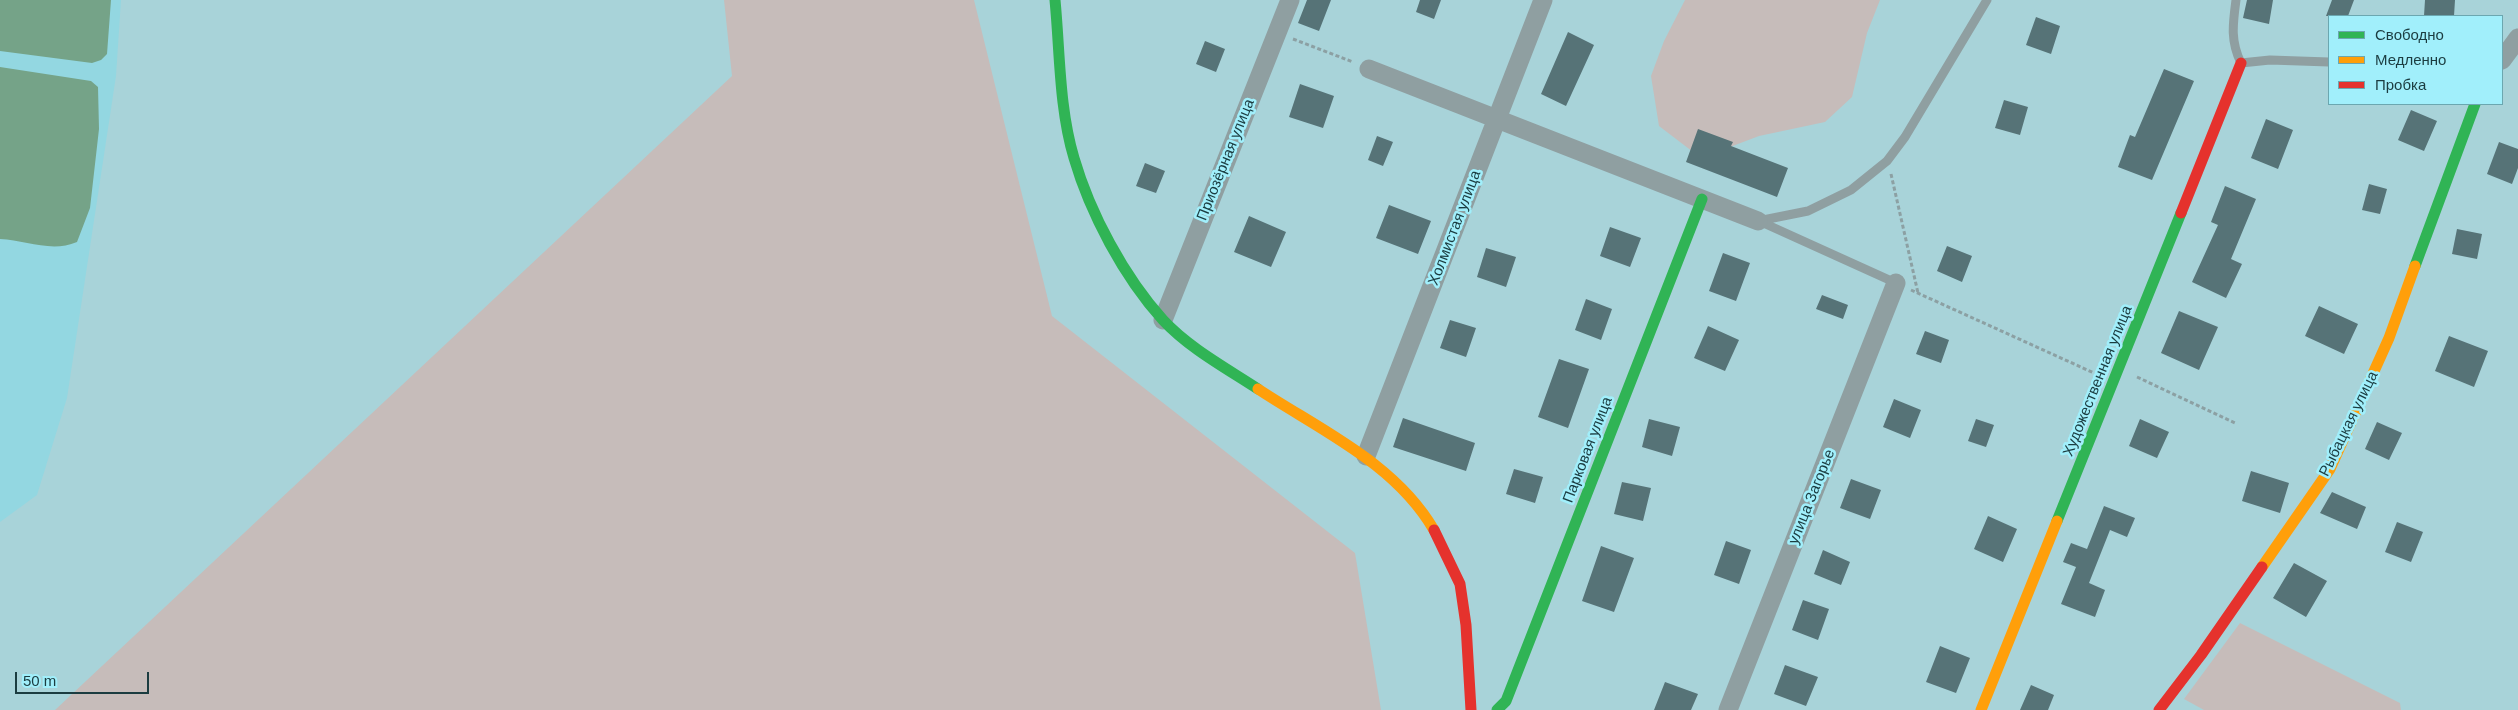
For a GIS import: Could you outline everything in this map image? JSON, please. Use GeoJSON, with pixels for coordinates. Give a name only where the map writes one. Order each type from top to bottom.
{"type":"FeatureCollection","features":[{"type":"Feature","properties":{"kind":"street"},"geometry":{"type":"LineString","coordinates":[[1055,0],[1065,113],[1074,158],[1095,212],[1115,255],[1162,320],[1196,348],[1245,381],[1366,456],[1409,496],[1429,522],[1445,550],[1460,584],[1466,625],[1471,710]]}},
{"type":"Feature","properties":{"kind":"street","name":"Приозёрная улица"},"geometry":{"type":"LineString","coordinates":[[1162,320],[1290,0]]}},
{"type":"Feature","properties":{"kind":"street","name":"Холмистая улица"},"geometry":{"type":"LineString","coordinates":[[1366,456],[1543,0]]}},
{"type":"Feature","properties":{"kind":"street"},"geometry":{"type":"LineString","coordinates":[[2503,59],[2518,38]]}},
{"type":"Feature","properties":{"kind":"street","name":"Художественная улица"},"geometry":{"type":"LineString","coordinates":[[1981,710],[2242,63]]}},
{"type":"Feature","properties":{"kind":"street"},"geometry":{"type":"LineString","coordinates":[[1369,69],[1758,221]]}},
{"type":"Feature","properties":{"kind":"street","name":"Рыбацкая улица"},"geometry":{"type":"LineString","coordinates":[[2159,710],[2201,656],[2330,469],[2389,338],[2475,105]]}},
{"type":"Feature","properties":{"kind":"street","name":"Парковая улица"},"geometry":{"type":"LineString","coordinates":[[1497,710],[1506,701],[1702,199]]}},
{"type":"Feature","properties":{"kind":"street","name":"улица Загорье"},"geometry":{"type":"LineString","coordinates":[[1728,710],[1896,283]]}},
{"type":"Feature","properties":{"kind":"lane"},"geometry":{"type":"LineString","coordinates":[[1758,221],[1808,211],[1852,190],[1887,161],[1905,137],[1987,0]]}},
{"type":"Feature","properties":{"kind":"lane"},"geometry":{"type":"LineString","coordinates":[[2236,0],[2232,34],[2234,50],[2242,63],[2270,60],[2328,62]]}},
{"type":"Feature","properties":{"kind":"lane"},"geometry":{"type":"LineString","coordinates":[[1758,221],[1896,283]]}},
{"type":"Feature","properties":{"kind":"path"},"geometry":{"type":"LineString","coordinates":[[1277,32],[1369,69]]}},
{"type":"Feature","properties":{"kind":"path"},"geometry":{"type":"LineString","coordinates":[[1887,161],[1918,293]]}},
{"type":"Feature","properties":{"kind":"path"},"geometry":{"type":"LineString","coordinates":[[1896,283],[2114,382],[2135,376],[2235,423]]}},
{"type":"Feature","properties":{"kind":"shaded area"},"geometry":{"type":"Polygon","coordinates":[[[0,0],[121,0],[116,76],[67,398],[37,495],[0,522],[0,0]]]}},
{"type":"Feature","properties":{"kind":"shaded area"},"geometry":{"type":"Polygon","coordinates":[[[0,0],[111,0],[107,54],[101,60],[92,63],[0,51],[0,0]]]}},
{"type":"Feature","properties":{"kind":"shaded area"},"geometry":{"type":"Polygon","coordinates":[[[724,0],[974,0],[1052,316],[1355,553],[1381,710],[55,710],[732,76],[724,0]]]}},
{"type":"Feature","properties":{"kind":"shaded area"},"geometry":{"type":"Polygon","coordinates":[[[1685,0],[1880,0],[1867,33],[1852,97],[1825,122],[1759,136],[1701,158],[1659,126],[1651,76],[1664,41],[1685,0]]]}},
{"type":"Feature","properties":{"kind":"shaded area"},"geometry":{"type":"Polygon","coordinates":[[[0,67],[91,81],[98,87],[99,129],[90,208],[77,242],[67,245],[48,246],[0,239],[0,67]]]}},
{"type":"Feature","properties":{"kind":"shaded area"},"geometry":{"type":"Polygon","coordinates":[[[2240,623],[2400,703],[2401,710],[2204,710],[2184,699],[2240,623]]]}},
{"type":"Feature","properties":{"kind":"building"},"geometry":{"type":"Polygon","coordinates":[[[1307,0],[1331,0],[1319,31],[1298,23],[1307,0]]]}},
{"type":"Feature","properties":{"kind":"building"},"geometry":{"type":"Polygon","coordinates":[[[1420,0],[1441,0],[1434,19],[1416,12],[1420,0]]]}},
{"type":"Feature","properties":{"kind":"building"},"geometry":{"type":"Polygon","coordinates":[[[2247,0],[2273,0],[2269,24],[2243,18],[2247,0]]]}},
{"type":"Feature","properties":{"kind":"building"},"geometry":{"type":"Polygon","coordinates":[[[2332,0],[2354,0],[2348,15],[2326,16],[2332,0]]]}},
{"type":"Feature","properties":{"kind":"building"},"geometry":{"type":"Polygon","coordinates":[[[2425,0],[2455,0],[2454,15],[2424,15],[2425,0]]]}},
{"type":"Feature","properties":{"kind":"building"},"geometry":{"type":"Polygon","coordinates":[[[2036,17],[2060,26],[2051,54],[2026,45],[2036,17]]]}},
{"type":"Feature","properties":{"kind":"building"},"geometry":{"type":"Polygon","coordinates":[[[1568,32],[1594,45],[1566,106],[1541,94],[1568,32]]]}},
{"type":"Feature","properties":{"kind":"building"},"geometry":{"type":"Polygon","coordinates":[[[1205,41],[1225,49],[1216,72],[1196,64],[1205,41]]]}},
{"type":"Feature","properties":{"kind":"building"},"geometry":{"type":"Polygon","coordinates":[[[2164,69],[2194,81],[2152,180],[2118,167],[2130,135],[2135,137],[2164,69]]]}},
{"type":"Feature","properties":{"kind":"building"},"geometry":{"type":"Polygon","coordinates":[[[1300,84],[1334,96],[1323,128],[1289,117],[1300,84]]]}},
{"type":"Feature","properties":{"kind":"building"},"geometry":{"type":"Polygon","coordinates":[[[2004,100],[2028,107],[2020,135],[1995,128],[2004,100]]]}},
{"type":"Feature","properties":{"kind":"building"},"geometry":{"type":"Polygon","coordinates":[[[2411,110],[2437,121],[2424,151],[2398,140],[2411,110]]]}},
{"type":"Feature","properties":{"kind":"building"},"geometry":{"type":"Polygon","coordinates":[[[2266,119],[2293,130],[2278,169],[2251,158],[2266,119]]]}},
{"type":"Feature","properties":{"kind":"building"},"geometry":{"type":"Polygon","coordinates":[[[1698,129],[1733,142],[1731,146],[1788,168],[1777,197],[1686,162],[1698,129]]]}},
{"type":"Feature","properties":{"kind":"building"},"geometry":{"type":"Polygon","coordinates":[[[1377,136],[1393,142],[1383,166],[1368,160],[1377,136]]]}},
{"type":"Feature","properties":{"kind":"building"},"geometry":{"type":"Polygon","coordinates":[[[2499,142],[2518,149],[2518,168],[2512,184],[2487,174],[2499,142]]]}},
{"type":"Feature","properties":{"kind":"building"},"geometry":{"type":"Polygon","coordinates":[[[1145,163],[1165,171],[1156,193],[1136,186],[1145,163]]]}},
{"type":"Feature","properties":{"kind":"building"},"geometry":{"type":"Polygon","coordinates":[[[2369,184],[2387,189],[2380,214],[2362,210],[2369,184]]]}},
{"type":"Feature","properties":{"kind":"building"},"geometry":{"type":"Polygon","coordinates":[[[2225,186],[2256,199],[2231,259],[2242,264],[2226,298],[2192,282],[2218,225],[2211,222],[2225,186]]]}},
{"type":"Feature","properties":{"kind":"building"},"geometry":{"type":"Polygon","coordinates":[[[1389,205],[1431,221],[1418,254],[1376,238],[1389,205]]]}},
{"type":"Feature","properties":{"kind":"building"},"geometry":{"type":"Polygon","coordinates":[[[1249,216],[1286,232],[1271,267],[1234,252],[1249,216]]]}},
{"type":"Feature","properties":{"kind":"building"},"geometry":{"type":"Polygon","coordinates":[[[1610,227],[1641,238],[1630,267],[1600,256],[1610,227]]]}},
{"type":"Feature","properties":{"kind":"building"},"geometry":{"type":"Polygon","coordinates":[[[2457,229],[2482,234],[2477,259],[2452,254],[2457,229]]]}},
{"type":"Feature","properties":{"kind":"building"},"geometry":{"type":"Polygon","coordinates":[[[1947,246],[1972,256],[1962,282],[1937,271],[1947,246]]]}},
{"type":"Feature","properties":{"kind":"building"},"geometry":{"type":"Polygon","coordinates":[[[1486,248],[1516,257],[1506,287],[1477,277],[1486,248]]]}},
{"type":"Feature","properties":{"kind":"building"},"geometry":{"type":"Polygon","coordinates":[[[1723,253],[1750,263],[1736,301],[1709,291],[1723,253]]]}},
{"type":"Feature","properties":{"kind":"building"},"geometry":{"type":"Polygon","coordinates":[[[1822,295],[1848,305],[1843,319],[1816,309],[1822,295]]]}},
{"type":"Feature","properties":{"kind":"building"},"geometry":{"type":"Polygon","coordinates":[[[1586,299],[1612,309],[1601,340],[1575,330],[1586,299]]]}},
{"type":"Feature","properties":{"kind":"building"},"geometry":{"type":"Polygon","coordinates":[[[2319,306],[2358,324],[2344,354],[2305,336],[2319,306]]]}},
{"type":"Feature","properties":{"kind":"building"},"geometry":{"type":"Polygon","coordinates":[[[2179,311],[2218,327],[2199,370],[2161,353],[2179,311]]]}},
{"type":"Feature","properties":{"kind":"building"},"geometry":{"type":"Polygon","coordinates":[[[1450,320],[1476,328],[1466,357],[1440,348],[1450,320]]]}},
{"type":"Feature","properties":{"kind":"building"},"geometry":{"type":"Polygon","coordinates":[[[1708,326],[1739,340],[1725,371],[1694,358],[1708,326]]]}},
{"type":"Feature","properties":{"kind":"building"},"geometry":{"type":"Polygon","coordinates":[[[1925,331],[1949,340],[1941,363],[1916,354],[1925,331]]]}},
{"type":"Feature","properties":{"kind":"building"},"geometry":{"type":"Polygon","coordinates":[[[2449,336],[2488,351],[2474,387],[2435,371],[2449,336]]]}},
{"type":"Feature","properties":{"kind":"building"},"geometry":{"type":"Polygon","coordinates":[[[1559,359],[1589,369],[1568,428],[1538,417],[1559,359]]]}},
{"type":"Feature","properties":{"kind":"building"},"geometry":{"type":"Polygon","coordinates":[[[1894,399],[1921,410],[1910,438],[1883,427],[1894,399]]]}},
{"type":"Feature","properties":{"kind":"building"},"geometry":{"type":"Polygon","coordinates":[[[1403,418],[1475,443],[1466,471],[1393,447],[1403,418]]]}},
{"type":"Feature","properties":{"kind":"building"},"geometry":{"type":"Polygon","coordinates":[[[1649,419],[1680,427],[1672,456],[1642,447],[1649,419]]]}},
{"type":"Feature","properties":{"kind":"building"},"geometry":{"type":"Polygon","coordinates":[[[1976,419],[1994,425],[1986,447],[1968,441],[1976,419]]]}},
{"type":"Feature","properties":{"kind":"building"},"geometry":{"type":"Polygon","coordinates":[[[2140,419],[2169,432],[2157,458],[2129,446],[2140,419]]]}},
{"type":"Feature","properties":{"kind":"building"},"geometry":{"type":"Polygon","coordinates":[[[2377,422],[2402,433],[2389,460],[2365,449],[2377,422]]]}},
{"type":"Feature","properties":{"kind":"building"},"geometry":{"type":"Polygon","coordinates":[[[1514,469],[1543,477],[1535,503],[1506,494],[1514,469]]]}},
{"type":"Feature","properties":{"kind":"building"},"geometry":{"type":"Polygon","coordinates":[[[2251,471],[2289,483],[2280,513],[2242,501],[2251,471]]]}},
{"type":"Feature","properties":{"kind":"building"},"geometry":{"type":"Polygon","coordinates":[[[1851,479],[1881,490],[1870,519],[1840,508],[1851,479]]]}},
{"type":"Feature","properties":{"kind":"building"},"geometry":{"type":"Polygon","coordinates":[[[1622,482],[1651,488],[1643,521],[1614,514],[1622,482]]]}},
{"type":"Feature","properties":{"kind":"building"},"geometry":{"type":"Polygon","coordinates":[[[2332,492],[2366,507],[2357,529],[2320,513],[2332,492]]]}},
{"type":"Feature","properties":{"kind":"building"},"geometry":{"type":"Polygon","coordinates":[[[2104,506],[2135,518],[2127,537],[2110,530],[2089,583],[2105,590],[2095,617],[2061,604],[2076,567],[2063,562],[2071,543],[2087,549],[2104,506]]]}},
{"type":"Feature","properties":{"kind":"building"},"geometry":{"type":"Polygon","coordinates":[[[1988,516],[2017,529],[2003,562],[1974,549],[1988,516]]]}},
{"type":"Feature","properties":{"kind":"building"},"geometry":{"type":"Polygon","coordinates":[[[2397,522],[2423,532],[2411,562],[2385,552],[2397,522]]]}},
{"type":"Feature","properties":{"kind":"building"},"geometry":{"type":"Polygon","coordinates":[[[1726,541],[1751,550],[1739,584],[1714,575],[1726,541]]]}},
{"type":"Feature","properties":{"kind":"building"},"geometry":{"type":"Polygon","coordinates":[[[1601,546],[1634,558],[1614,612],[1582,601],[1601,546]]]}},
{"type":"Feature","properties":{"kind":"building"},"geometry":{"type":"Polygon","coordinates":[[[1823,550],[1850,562],[1841,585],[1814,574],[1823,550]]]}},
{"type":"Feature","properties":{"kind":"building"},"geometry":{"type":"Polygon","coordinates":[[[2294,563],[2327,581],[2306,617],[2273,598],[2294,563]]]}},
{"type":"Feature","properties":{"kind":"building"},"geometry":{"type":"Polygon","coordinates":[[[1803,600],[1829,609],[1818,640],[1792,630],[1803,600]]]}},
{"type":"Feature","properties":{"kind":"building"},"geometry":{"type":"Polygon","coordinates":[[[1940,646],[1970,658],[1956,693],[1926,682],[1940,646]]]}},
{"type":"Feature","properties":{"kind":"building"},"geometry":{"type":"Polygon","coordinates":[[[1785,665],[1818,677],[1806,706],[1774,694],[1785,665]]]}},
{"type":"Feature","properties":{"kind":"building"},"geometry":{"type":"Polygon","coordinates":[[[1665,682],[1698,694],[1691,710],[1654,710],[1665,682]]]}},
{"type":"Feature","properties":{"kind":"building"},"geometry":{"type":"Polygon","coordinates":[[[2031,685],[2054,695],[2048,710],[2020,710],[2031,685]]]}},
{"type":"Feature","properties":{"kind":"traffic: fast"},"geometry":{"type":"LineString","coordinates":[[1055,0],[1065,120],[1069,139],[1089,200],[1110,244],[1135,284],[1173,330],[1208,357],[1258,389]]}},
{"type":"Feature","properties":{"kind":"traffic: fast"},"geometry":{"type":"LineString","coordinates":[[2415,266],[2475,105]]}},
{"type":"Feature","properties":{"kind":"traffic: fast"},"geometry":{"type":"LineString","coordinates":[[1497,710],[1506,701],[1702,199]]}},
{"type":"Feature","properties":{"kind":"traffic: fast"},"geometry":{"type":"LineString","coordinates":[[2057,521],[2181,213]]}},
{"type":"Feature","properties":{"kind":"traffic: slow"},"geometry":{"type":"LineString","coordinates":[[2262,567],[2330,469],[2389,338],[2415,266]]}},
{"type":"Feature","properties":{"kind":"traffic: slow"},"geometry":{"type":"LineString","coordinates":[[1258,389],[1331,434],[1378,467],[1399,485],[1418,506],[1434,530]]}},
{"type":"Feature","properties":{"kind":"traffic: slow"},"geometry":{"type":"LineString","coordinates":[[1981,710],[2057,521]]}},
{"type":"Feature","properties":{"kind":"traffic: jam"},"geometry":{"type":"LineString","coordinates":[[2181,213],[2241,63]]}},
{"type":"Feature","properties":{"kind":"traffic: jam"},"geometry":{"type":"LineString","coordinates":[[1434,530],[1460,584],[1466,625],[1471,710]]}},
{"type":"Feature","properties":{"kind":"traffic: jam"},"geometry":{"type":"LineString","coordinates":[[2159,710],[2201,655],[2262,567]]}}]}
